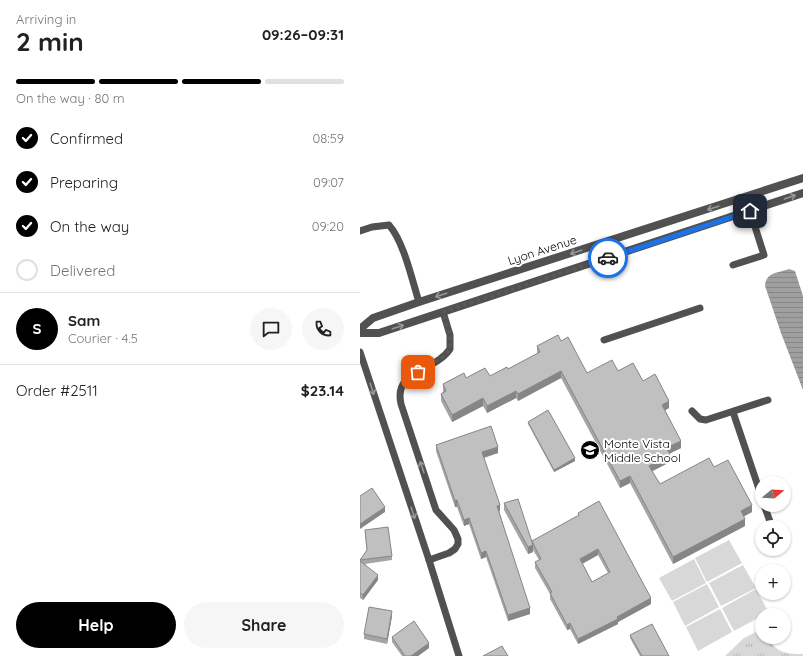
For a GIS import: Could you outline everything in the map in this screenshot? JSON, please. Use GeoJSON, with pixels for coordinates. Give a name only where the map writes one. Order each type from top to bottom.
{"type":"FeatureCollection","features":[{"type":"Feature","properties":{"kind":"street","name":"Lyon Avenue"},"geometry":{"type":"LineString","coordinates":[[360,329],[373,318],[419,302],[803,178]]}},
{"type":"Feature","properties":{"kind":"street"},"geometry":{"type":"LineString","coordinates":[[360,333],[379,333],[803,193]]}},
{"type":"Feature","properties":{"kind":"lane"},"geometry":{"type":"LineString","coordinates":[[733,265],[764,255],[750,211]]}},
{"type":"Feature","properties":{"kind":"lane"},"geometry":{"type":"LineString","coordinates":[[360,231],[372,227],[389,225],[394,231],[403,250],[419,302]]}},
{"type":"Feature","properties":{"kind":"lane"},"geometry":{"type":"LineString","coordinates":[[604,340],[700,308]]}},
{"type":"Feature","properties":{"kind":"lane"},"geometry":{"type":"LineString","coordinates":[[428,560],[449,553],[455,549],[458,544],[458,539],[454,530],[436,510],[401,404],[399,393],[402,384],[407,378],[442,358],[450,349],[450,335],[443,312]]}},
{"type":"Feature","properties":{"kind":"lane"},"geometry":{"type":"LineString","coordinates":[[360,352],[459,656]]}},
{"type":"Feature","properties":{"kind":"lane"},"geometry":{"type":"LineString","coordinates":[[692,411],[700,419],[706,420],[768,400]]}},
{"type":"Feature","properties":{"kind":"lane"},"geometry":{"type":"LineString","coordinates":[[733,412],[755,477]]}},
{"type":"Feature","properties":{"kind":"green space"},"geometry":{"type":"Polygon","coordinates":[[[729,540],[742,563],[707,582],[695,558],[729,540]]]}},
{"type":"Feature","properties":{"kind":"green space"},"geometry":{"type":"Polygon","coordinates":[[[694,559],[706,583],[672,601],[659,578],[694,559]]]}},
{"type":"Feature","properties":{"kind":"green space"},"geometry":{"type":"Polygon","coordinates":[[[743,565],[755,589],[721,606],[709,583],[743,565]]]}},
{"type":"Feature","properties":{"kind":"green space"},"geometry":{"type":"Polygon","coordinates":[[[707,584],[719,607],[685,626],[673,602],[707,584]]]}},
{"type":"Feature","properties":{"kind":"green space"},"geometry":{"type":"Polygon","coordinates":[[[755,590],[755,600],[762,600],[766,608],[755,608],[755,620],[734,631],[722,608],[755,590]]]}},
{"type":"Feature","properties":{"kind":"green space"},"geometry":{"type":"Polygon","coordinates":[[[720,609],[732,632],[698,651],[686,627],[720,609]]]}},
{"type":"Feature","properties":{"kind":"green space"},"geometry":{"type":"Polygon","coordinates":[[[755,632],[755,644],[772,644],[782,652],[803,654],[803,656],[725,656],[744,638],[755,632]]]}},
{"type":"Feature","properties":{"kind":"shaded area"},"geometry":{"type":"Polygon","coordinates":[[[789,269],[795,271],[803,296],[803,390],[765,286],[766,281],[770,276],[777,272],[789,269]]]}},
{"type":"Feature","properties":{"kind":"building"},"geometry":{"type":"Polygon","coordinates":[[[558,335],[561,341],[568,337],[587,373],[612,360],[618,371],[633,363],[643,381],[655,374],[669,401],[662,405],[681,441],[666,448],[670,454],[649,466],[660,484],[709,458],[714,467],[728,460],[752,505],[741,511],[745,519],[673,557],[630,476],[620,481],[561,371],[518,394],[516,391],[487,406],[483,398],[452,415],[441,394],[446,391],[443,384],[464,373],[466,378],[485,368],[490,376],[507,367],[508,369],[540,352],[537,346],[558,335]]]}},
{"type":"Feature","properties":{"kind":"building"},"geometry":{"type":"Polygon","coordinates":[[[548,410],[575,458],[554,470],[528,422],[548,410]]]}},
{"type":"Feature","properties":{"kind":"building"},"geometry":{"type":"Polygon","coordinates":[[[491,426],[498,447],[482,452],[500,505],[497,506],[530,608],[508,615],[486,551],[481,553],[469,518],[464,520],[457,500],[455,501],[436,445],[491,426]]]}},
{"type":"Feature","properties":{"kind":"building"},"geometry":{"type":"Polygon","coordinates":[[[372,488],[385,507],[360,524],[360,496],[372,488]]]}},
{"type":"Feature","properties":{"kind":"building"},"geometry":{"type":"Polygon","coordinates":[[[518,499],[533,545],[528,547],[504,503],[518,499]]]}},
{"type":"Feature","properties":{"kind":"building"},"geometry":{"type":"Polygon","coordinates":[[[599,501],[651,598],[617,617],[618,619],[578,639],[570,623],[567,625],[550,593],[552,592],[535,562],[541,559],[532,541],[579,515],[578,513],[599,501]],[[598,549],[580,559],[592,582],[610,572],[598,549]]]}},
{"type":"Feature","properties":{"kind":"building"},"geometry":{"type":"Polygon","coordinates":[[[388,527],[392,556],[360,560],[367,550],[365,530],[388,527]]]}},
{"type":"Feature","properties":{"kind":"building"},"geometry":{"type":"Polygon","coordinates":[[[360,561],[378,575],[363,595],[360,593],[360,561]]]}},
{"type":"Feature","properties":{"kind":"building"},"geometry":{"type":"Polygon","coordinates":[[[369,607],[392,611],[387,639],[364,634],[369,607]]]}},
{"type":"Feature","properties":{"kind":"building"},"geometry":{"type":"Polygon","coordinates":[[[414,621],[429,643],[411,656],[405,656],[392,637],[414,621]]]}},
{"type":"Feature","properties":{"kind":"building"},"geometry":{"type":"Polygon","coordinates":[[[652,624],[669,656],[642,656],[630,635],[652,624]]]}},
{"type":"Feature","properties":{"kind":"building"},"geometry":{"type":"Polygon","coordinates":[[[502,646],[508,656],[483,656],[502,646]]]}},
{"type":"Feature","properties":{"kind":"way so far"},"geometry":{"type":"LineString","coordinates":[[418,372],[442,358],[450,349],[450,335],[443,312],[608,258]]}},
{"type":"Feature","properties":{"kind":"place","name":"Monte Vista Middle School"},"geometry":{"type":"Point","coordinates":[590,450]}},
{"type":"Feature","properties":{"kind":"route"},"geometry":{"type":"LineString","coordinates":[[608,258],[750,211]]}}]}
